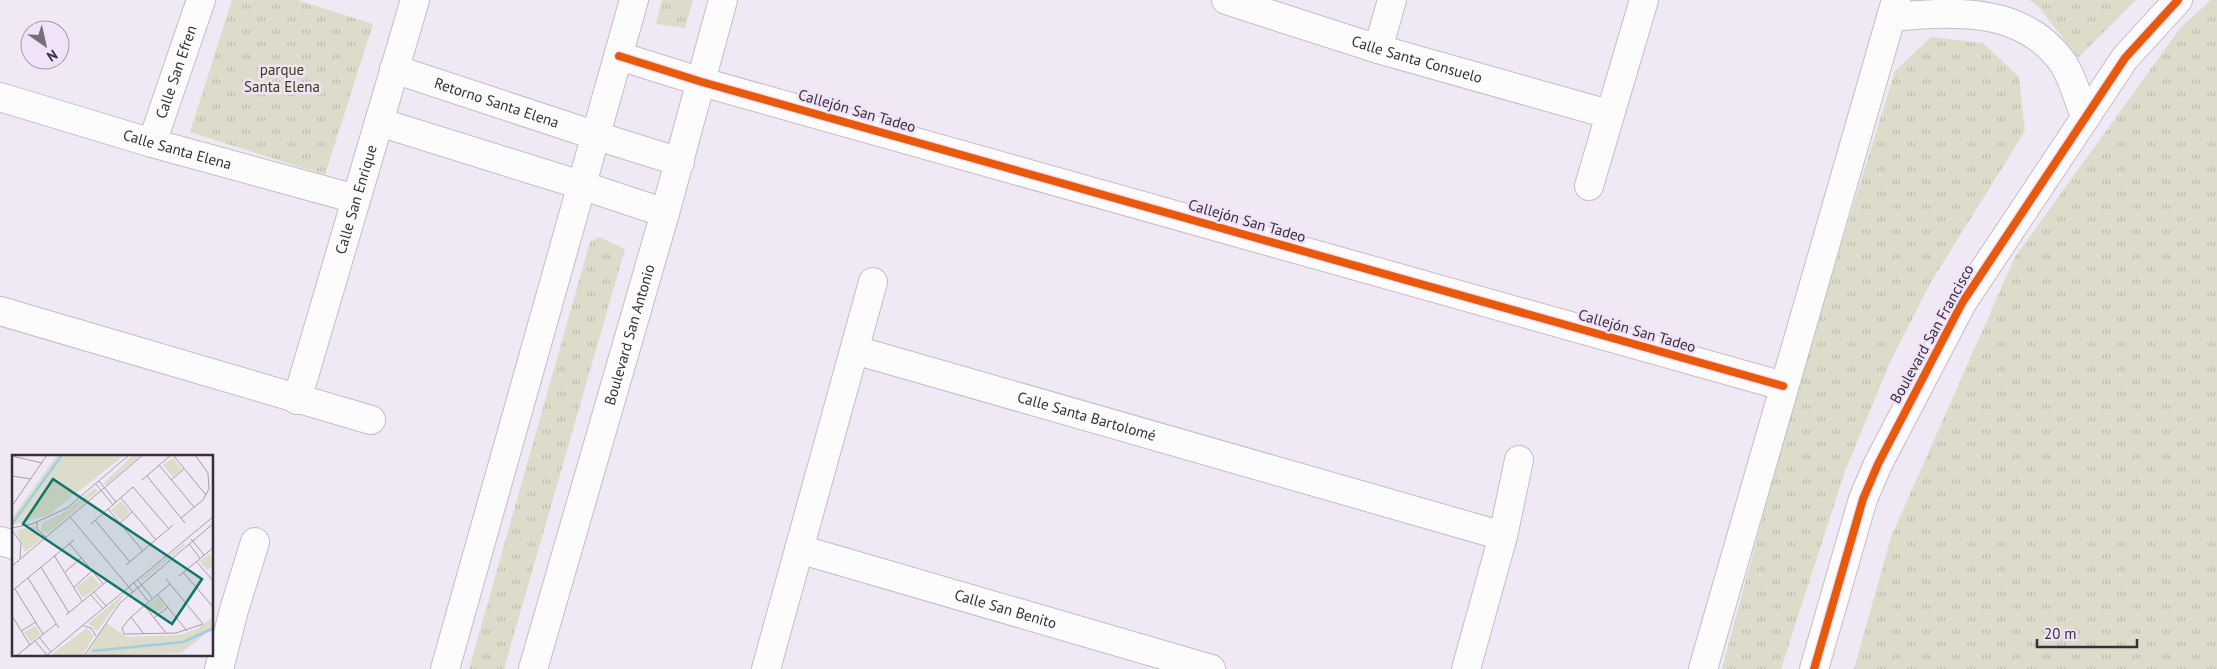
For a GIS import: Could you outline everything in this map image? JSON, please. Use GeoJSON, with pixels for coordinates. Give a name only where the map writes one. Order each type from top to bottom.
{"type":"FeatureCollection","features":[{"type":"Feature","properties":{"kind":"street","name":"Calle San Efren"},"geometry":{"type":"LineString","coordinates":[[152,144],[201,0]]}},
{"type":"Feature","properties":{"kind":"street","name":"Calle San Enrique"},"geometry":{"type":"LineString","coordinates":[[297,400],[415,0]]}},
{"type":"Feature","properties":{"kind":"street"},"geometry":{"type":"LineString","coordinates":[[445,669],[634,0]]}},
{"type":"Feature","properties":{"kind":"street","name":"Boulevard San Antonio"},"geometry":{"type":"LineString","coordinates":[[533,669],[680,162],[724,0]]}},
{"type":"Feature","properties":{"kind":"street","name":"Calle Santa Consuelo"},"geometry":{"type":"LineString","coordinates":[[1226,0],[1378,49],[1608,114]]}},
{"type":"Feature","properties":{"kind":"street"},"geometry":{"type":"LineString","coordinates":[[1378,49],[1392,0]]}},
{"type":"Feature","properties":{"kind":"street"},"geometry":{"type":"LineString","coordinates":[[1589,186],[1608,114],[1644,0]]}},
{"type":"Feature","properties":{"kind":"street","name":"Boulevard San Francisco"},"geometry":{"type":"LineString","coordinates":[[1814,669],[1854,527],[1878,464],[1962,303],[2125,58],[2178,0]]}},
{"type":"Feature","properties":{"kind":"street"},"geometry":{"type":"LineString","coordinates":[[1703,669],[1893,8],[1970,13],[2004,21],[2038,36],[2063,64],[2085,116]]}},
{"type":"Feature","properties":{"kind":"street","name":"Callejón San Tadeo"},"geometry":{"type":"LineString","coordinates":[[619,56],[702,82],[1783,386]]}},
{"type":"Feature","properties":{"kind":"street","name":"Retorno Santa Elena"},"geometry":{"type":"LineString","coordinates":[[394,69],[680,162]]}},
{"type":"Feature","properties":{"kind":"street","name":"Calle Santa Elena"},"geometry":{"type":"LineString","coordinates":[[0,97],[152,144],[356,199]]}},
{"type":"Feature","properties":{"kind":"street"},"geometry":{"type":"LineString","coordinates":[[379,122],[665,213]]}},
{"type":"Feature","properties":{"kind":"street"},"geometry":{"type":"LineString","coordinates":[[766,669],[873,282]]}},
{"type":"Feature","properties":{"kind":"street"},"geometry":{"type":"LineString","coordinates":[[0,311],[297,400],[372,420]]}},
{"type":"Feature","properties":{"kind":"street","name":"Calle Santa Bartolomé"},"geometry":{"type":"LineString","coordinates":[[855,350],[1503,536]]}},
{"type":"Feature","properties":{"kind":"street"},"geometry":{"type":"LineString","coordinates":[[1466,669],[1503,536],[1519,460]]}},
{"type":"Feature","properties":{"kind":"street"},"geometry":{"type":"LineString","coordinates":[[219,669],[223,607],[255,542]]}},
{"type":"Feature","properties":{"kind":"street","name":"Calle San Benito"},"geometry":{"type":"LineString","coordinates":[[799,549],[1211,669]]}},
{"type":"Feature","properties":{"kind":"green space","name":"parque Santa Elena"},"geometry":{"type":"Polygon","coordinates":[[[232,0],[297,0],[373,24],[325,175],[190,132],[232,0]]]}},
{"type":"Feature","properties":{"kind":"green space"},"geometry":{"type":"Polygon","coordinates":[[[662,0],[693,0],[685,28],[656,24],[662,0]]]}},
{"type":"Feature","properties":{"kind":"green space"},"geometry":{"type":"Polygon","coordinates":[[[2029,0],[2136,0],[2078,58],[2038,6],[2029,0]]]}},
{"type":"Feature","properties":{"kind":"green space"},"geometry":{"type":"Polygon","coordinates":[[[2211,0],[2217,0],[2217,669],[1854,669],[1891,537],[2015,257],[2181,27],[2211,0]]]}},
{"type":"Feature","properties":{"kind":"green space"},"geometry":{"type":"Polygon","coordinates":[[[1931,37],[1983,43],[2019,77],[2025,131],[1931,282],[1891,360],[1845,471],[1781,669],[1722,669],[1801,374],[1895,71],[1931,37]]]}},
{"type":"Feature","properties":{"kind":"green space"},"geometry":{"type":"Polygon","coordinates":[[[599,237],[625,249],[504,669],[469,669],[590,242],[599,237]]]}},
{"type":"Feature","properties":{"kind":"cycle path"},"geometry":{"type":"LineString","coordinates":[[1814,669],[1863,499],[1878,464],[1962,303],[2125,58],[2178,0]]}},
{"type":"Feature","properties":{"kind":"cycle path"},"geometry":{"type":"LineString","coordinates":[[619,56],[702,82],[1783,386]]}}]}
